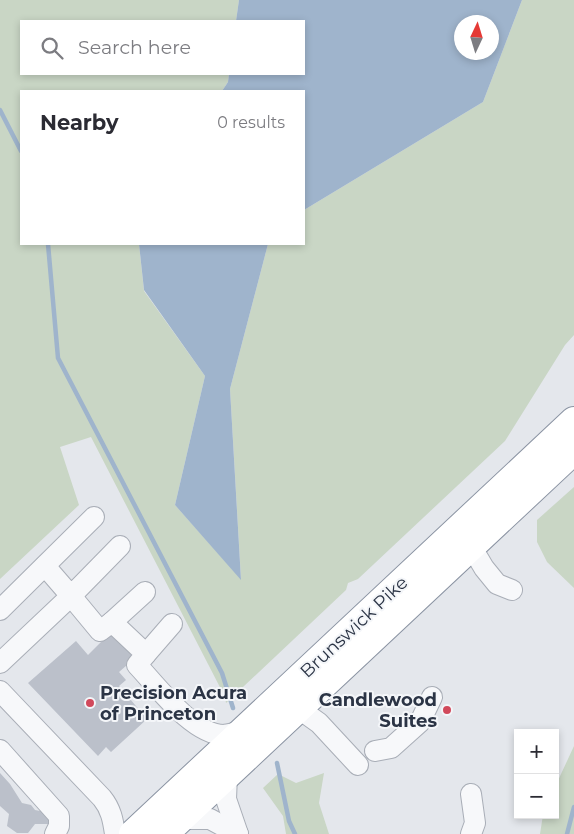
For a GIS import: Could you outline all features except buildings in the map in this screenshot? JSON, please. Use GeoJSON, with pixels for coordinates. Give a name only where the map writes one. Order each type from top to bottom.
{"type":"FeatureCollection","features":[{"type":"Feature","properties":{"kind":"highway","name":"Brunswick Pike"},"geometry":{"type":"LineString","coordinates":[[133,834],[574,421]]}},
{"type":"Feature","properties":{"kind":"highway","name":"Brunswick Pike"},"geometry":{"type":"LineString","coordinates":[[172,826],[574,450]]}},
{"type":"Feature","properties":{"kind":"lane"},"geometry":{"type":"LineString","coordinates":[[0,610],[94,517]]}},
{"type":"Feature","properties":{"kind":"lane"},"geometry":{"type":"LineString","coordinates":[[0,663],[120,546]]}},
{"type":"Feature","properties":{"kind":"lane"},"geometry":{"type":"LineString","coordinates":[[472,546],[484,568],[497,584],[512,590]]}},
{"type":"Feature","properties":{"kind":"lane"},"geometry":{"type":"LineString","coordinates":[[45,566],[100,631],[146,592]]}},
{"type":"Feature","properties":{"kind":"lane"},"geometry":{"type":"LineString","coordinates":[[112,622],[146,654]]}},
{"type":"Feature","properties":{"kind":"lane"},"geometry":{"type":"LineString","coordinates":[[172,624],[137,665],[190,721],[208,731],[222,735],[243,731]]}},
{"type":"Feature","properties":{"kind":"lane"},"geometry":{"type":"LineString","coordinates":[[0,691],[102,798],[113,817],[115,834]]}},
{"type":"Feature","properties":{"kind":"lane"},"geometry":{"type":"LineString","coordinates":[[298,708],[319,723],[358,765]]}},
{"type":"Feature","properties":{"kind":"lane"},"geometry":{"type":"LineString","coordinates":[[0,750],[59,816],[59,826],[56,834]]}},
{"type":"Feature","properties":{"kind":"lane"},"geometry":{"type":"LineString","coordinates":[[227,775],[226,799],[238,834]]}},
{"type":"Feature","properties":{"kind":"lane"},"geometry":{"type":"LineString","coordinates":[[470,794],[475,823],[471,834]]}},
{"type":"Feature","properties":{"kind":"lane"},"geometry":{"type":"LineString","coordinates":[[172,826],[210,819],[238,834]]}},
{"type":"Feature","properties":{"kind":"green space"},"geometry":{"type":"Polygon","coordinates":[[[0,0],[239,0],[236,20],[20,20],[20,75],[229,75],[228,82],[223,90],[20,90],[20,245],[139,245],[144,291],[205,376],[175,505],[241,579],[230,389],[268,245],[305,245],[305,209],[483,102],[522,0],[574,0],[574,335],[565,345],[505,441],[358,579],[348,583],[346,590],[226,703],[225,697],[91,437],[60,447],[79,505],[0,579],[0,0]]]}},
{"type":"Feature","properties":{"kind":"green space"},"geometry":{"type":"Polygon","coordinates":[[[574,487],[574,588],[547,562],[537,542],[537,520],[574,487]]]}},
{"type":"Feature","properties":{"kind":"green space"},"geometry":{"type":"Polygon","coordinates":[[[574,746],[574,834],[540,834],[542,819],[559,819],[559,778],[574,746]]]}},
{"type":"Feature","properties":{"kind":"green space"},"geometry":{"type":"Polygon","coordinates":[[[324,773],[319,803],[329,834],[286,834],[283,816],[263,788],[278,774],[296,783],[324,773]]]}},
{"type":"Feature","properties":{"kind":"water"},"geometry":{"type":"Polygon","coordinates":[[[239,0],[522,0],[483,102],[305,209],[305,90],[223,90],[228,82],[229,75],[305,75],[305,20],[236,20],[239,0]]]}},
{"type":"Feature","properties":{"kind":"water"},"geometry":{"type":"Polygon","coordinates":[[[139,245],[268,245],[230,389],[241,580],[175,505],[205,376],[144,290],[139,245]]]}},
{"type":"Feature","properties":{"kind":"waterway"},"geometry":{"type":"LineString","coordinates":[[0,110],[20,149]]}},
{"type":"Feature","properties":{"kind":"waterway"},"geometry":{"type":"LineString","coordinates":[[48,245],[58,358],[222,673],[233,708]]}},
{"type":"Feature","properties":{"kind":"waterway"},"geometry":{"type":"LineString","coordinates":[[277,763],[289,821],[295,834]]}},
{"type":"Feature","properties":{"kind":"waterway"},"geometry":{"type":"LineString","coordinates":[[567,834],[574,807]]}},
{"type":"Feature","properties":{"kind":"place","name":"Precision Acura of Princeton"},"geometry":{"type":"Point","coordinates":[90,703]}},
{"type":"Feature","properties":{"kind":"place","name":"Candlewood Suites"},"geometry":{"type":"Point","coordinates":[447,710]}}]}
